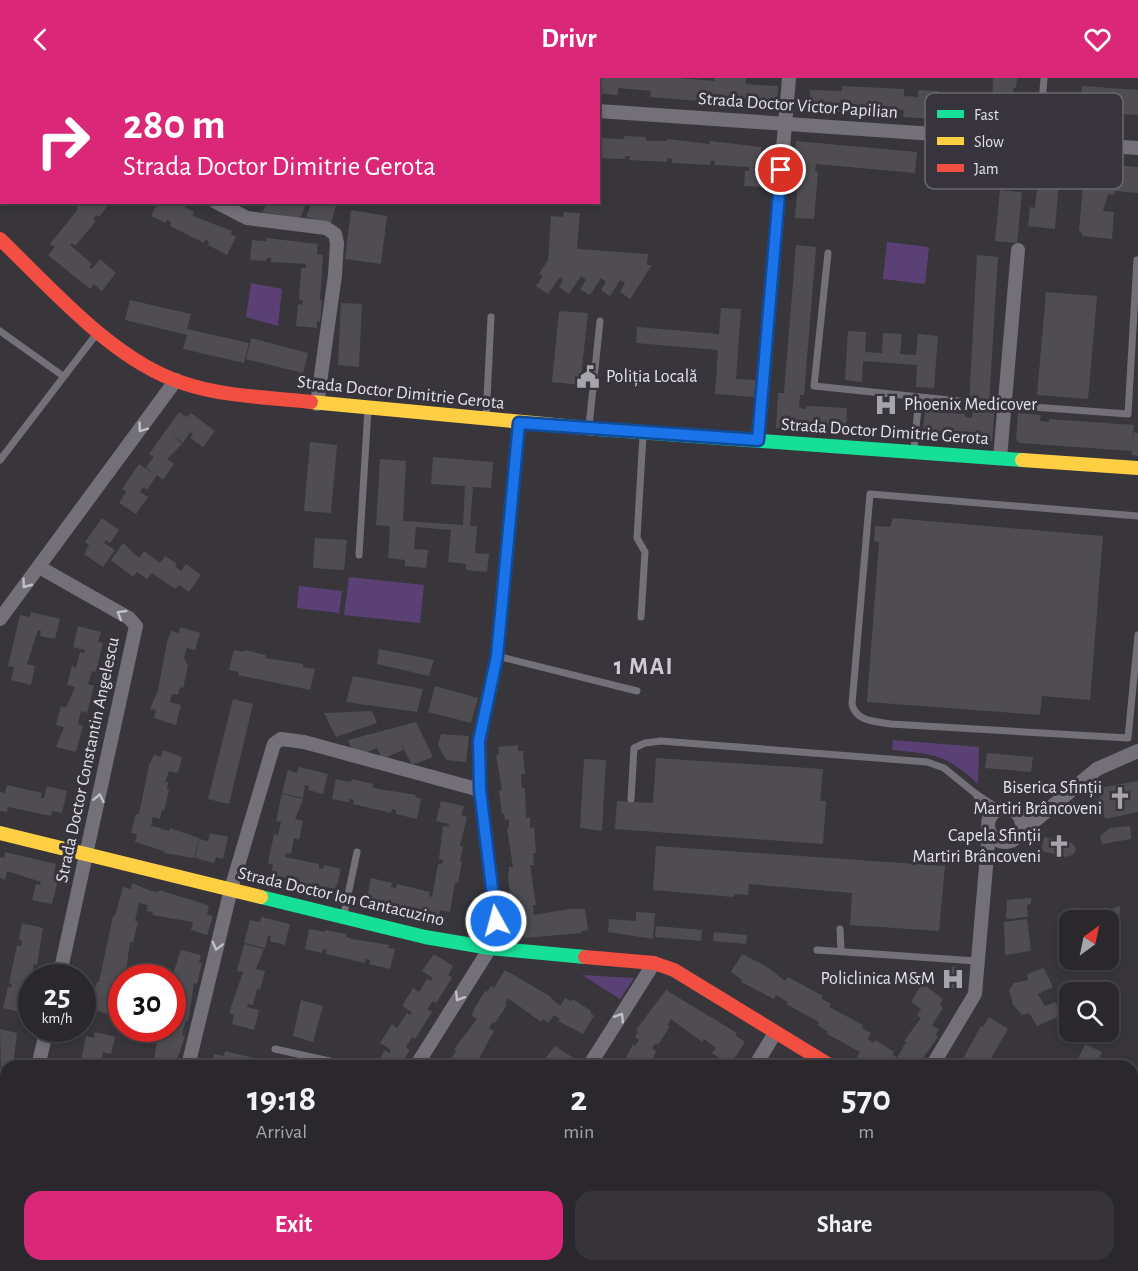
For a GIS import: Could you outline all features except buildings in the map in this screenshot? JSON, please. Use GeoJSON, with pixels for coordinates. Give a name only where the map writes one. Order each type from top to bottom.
{"type":"FeatureCollection","features":[{"type":"Feature","properties":{"kind":"street"},"geometry":{"type":"LineString","coordinates":[[758,440],[789,78]]}},
{"type":"Feature","properties":{"kind":"street","name":"Strada Doctor Victor Papilian"},"geometry":{"type":"LineString","coordinates":[[600,111],[925,133]]}},
{"type":"Feature","properties":{"kind":"street","name":"Strada Doctor Victor Papilian"},"geometry":{"type":"LineString","coordinates":[[1123,147],[1138,148]]}},
{"type":"Feature","properties":{"kind":"street"},"geometry":{"type":"LineString","coordinates":[[220,204],[247,218],[326,228],[334,234],[337,243],[335,275],[317,404]]}},
{"type":"Feature","properties":{"kind":"street","name":"Strada Doctor Dimitrie Gerota"},"geometry":{"type":"LineString","coordinates":[[0,239],[100,330],[136,358],[176,380],[217,392],[519,423],[1138,468]]}},
{"type":"Feature","properties":{"kind":"street"},"geometry":{"type":"LineString","coordinates":[[1000,458],[1018,250]]}},
{"type":"Feature","properties":{"kind":"street"},"geometry":{"type":"LineString","coordinates":[[0,619],[176,380]]}},
{"type":"Feature","properties":{"kind":"street"},"geometry":{"type":"LineString","coordinates":[[420,1060],[490,948],[496,921],[480,790],[479,741],[497,656],[519,423]]}},
{"type":"Feature","properties":{"kind":"street","name":"Strada Doctor Constantin Angelescu"},"geometry":{"type":"LineString","coordinates":[[39,567],[129,618],[136,626],[62,964]]}},
{"type":"Feature","properties":{"kind":"street"},"geometry":{"type":"LineString","coordinates":[[189,1060],[231,889],[269,753],[274,744],[281,739],[304,742],[480,790]]}},
{"type":"Feature","properties":{"kind":"street"},"geometry":{"type":"LineString","coordinates":[[986,868],[1002,842],[1012,840],[1097,769],[1133,753]]}},
{"type":"Feature","properties":{"kind":"street"},"geometry":{"type":"LineString","coordinates":[[936,1060],[975,994],[988,826],[999,808],[1011,809],[1020,817],[1020,833]]}},
{"type":"Feature","properties":{"kind":"street"},"geometry":{"type":"LineString","coordinates":[[1020,817],[1044,811]]}},
{"type":"Feature","properties":{"kind":"street"},"geometry":{"type":"LineString","coordinates":[[988,826],[1002,842]]}},
{"type":"Feature","properties":{"kind":"street","name":"Strada Doctor Ion Cantacuzino"},"geometry":{"type":"LineString","coordinates":[[0,833],[426,937],[490,948],[654,963],[674,969],[821,1060]]}},
{"type":"Feature","properties":{"kind":"street"},"geometry":{"type":"LineString","coordinates":[[592,1060],[654,963]]}},
{"type":"Feature","properties":{"kind":"street"},"geometry":{"type":"LineString","coordinates":[[759,1060],[775,1033]]}},
{"type":"Feature","properties":{"kind":"street"},"geometry":{"type":"LineString","coordinates":[[39,1060],[44,1042]]}},
{"type":"Feature","properties":{"kind":"lane"},"geometry":{"type":"LineString","coordinates":[[1043,93],[1044,78]]}},
{"type":"Feature","properties":{"kind":"lane"},"geometry":{"type":"LineString","coordinates":[[828,253],[814,386],[959,401]]}},
{"type":"Feature","properties":{"kind":"lane"},"geometry":{"type":"LineString","coordinates":[[1005,405],[1128,414],[1135,333],[1137,260]]}},
{"type":"Feature","properties":{"kind":"lane"},"geometry":{"type":"LineString","coordinates":[[486,420],[491,317]]}},
{"type":"Feature","properties":{"kind":"lane"},"geometry":{"type":"LineString","coordinates":[[589,428],[600,321]]}},
{"type":"Feature","properties":{"kind":"lane"},"geometry":{"type":"LineString","coordinates":[[0,460],[100,330]]}},
{"type":"Feature","properties":{"kind":"lane"},"geometry":{"type":"LineString","coordinates":[[0,331],[63,376]]}},
{"type":"Feature","properties":{"kind":"lane"},"geometry":{"type":"LineString","coordinates":[[914,452],[919,397]]}},
{"type":"Feature","properties":{"kind":"lane"},"geometry":{"type":"LineString","coordinates":[[359,555],[368,409]]}},
{"type":"Feature","properties":{"kind":"lane"},"geometry":{"type":"LineString","coordinates":[[641,617],[645,552],[637,538],[643,432]]}},
{"type":"Feature","properties":{"kind":"lane"},"geometry":{"type":"LineString","coordinates":[[1128,738],[891,724],[861,718],[854,712],[852,704],[870,494],[1138,516]]}},
{"type":"Feature","properties":{"kind":"lane"},"geometry":{"type":"LineString","coordinates":[[1133,753],[1128,738],[1138,635]]}},
{"type":"Feature","properties":{"kind":"lane"},"geometry":{"type":"LineString","coordinates":[[497,656],[637,691]]}},
{"type":"Feature","properties":{"kind":"lane"},"geometry":{"type":"LineString","coordinates":[[631,799],[634,748],[645,743],[661,741],[927,762],[944,768],[976,794],[999,808]]}},
{"type":"Feature","properties":{"kind":"lane"},"geometry":{"type":"LineString","coordinates":[[976,794],[988,826]]}},
{"type":"Feature","properties":{"kind":"lane"},"geometry":{"type":"LineString","coordinates":[[343,916],[357,852]]}},
{"type":"Feature","properties":{"kind":"lane"},"geometry":{"type":"LineString","coordinates":[[840,929],[841,951]]}},
{"type":"Feature","properties":{"kind":"lane"},"geometry":{"type":"LineString","coordinates":[[817,950],[976,961]]}},
{"type":"Feature","properties":{"kind":"lane"},"geometry":{"type":"LineString","coordinates":[[275,1049],[325,1060]]}},
{"type":"Feature","properties":{"kind":"shaded area"},"geometry":{"type":"Polygon","coordinates":[[[887,242],[929,247],[925,284],[883,279],[887,242]]]}},
{"type":"Feature","properties":{"kind":"shaded area"},"geometry":{"type":"Polygon","coordinates":[[[251,283],[282,289],[278,326],[246,317],[251,283]]]}},
{"type":"Feature","properties":{"kind":"shaded area"},"geometry":{"type":"Polygon","coordinates":[[[349,577],[424,585],[420,623],[344,615],[349,577]]]}},
{"type":"Feature","properties":{"kind":"shaded area"},"geometry":{"type":"Polygon","coordinates":[[[299,586],[342,591],[339,613],[297,608],[299,586]]]}},
{"type":"Feature","properties":{"kind":"shaded area"},"geometry":{"type":"Polygon","coordinates":[[[893,740],[979,747],[978,784],[957,767],[939,757],[892,750],[893,740]]]}},
{"type":"Feature","properties":{"kind":"shaded area"},"geometry":{"type":"Polygon","coordinates":[[[582,975],[634,978],[620,999],[582,975]]]}},
{"type":"Feature","properties":{"kind":"traffic: fast"},"geometry":{"type":"LineString","coordinates":[[597,429],[1022,460]]}},
{"type":"Feature","properties":{"kind":"traffic: fast"},"geometry":{"type":"LineString","coordinates":[[261,897],[425,937],[490,948],[585,957]]}},
{"type":"Feature","properties":{"kind":"traffic: slow"},"geometry":{"type":"LineString","coordinates":[[311,402],[597,429]]}},
{"type":"Feature","properties":{"kind":"traffic: slow"},"geometry":{"type":"LineString","coordinates":[[1022,460],[1138,468]]}},
{"type":"Feature","properties":{"kind":"traffic: slow"},"geometry":{"type":"LineString","coordinates":[[0,833],[261,897]]}},
{"type":"Feature","properties":{"kind":"traffic: jam"},"geometry":{"type":"LineString","coordinates":[[0,239],[85,322],[108,341],[157,373],[214,391],[311,402]]}},
{"type":"Feature","properties":{"kind":"traffic: jam"},"geometry":{"type":"LineString","coordinates":[[585,957],[654,963],[674,970],[821,1060]]}},
{"type":"Feature","properties":{"kind":"place","name":"Poliția Locală"},"geometry":{"type":"Point","coordinates":[588,377]}},
{"type":"Feature","properties":{"kind":"place","name":"Phoenix Medicover"},"geometry":{"type":"Point","coordinates":[886,405]}},
{"type":"Feature","properties":{"kind":"place","name":"Biserica Sfinții Martiri Brâncoveni"},"geometry":{"type":"Point","coordinates":[1120,798]}},
{"type":"Feature","properties":{"kind":"place","name":"Capela Sfinții Martiri Brâncoveni"},"geometry":{"type":"Point","coordinates":[1059,846]}},
{"type":"Feature","properties":{"kind":"place","name":"Policlinica M&M"},"geometry":{"type":"Point","coordinates":[953,979]}},
{"type":"Feature","properties":{"kind":"district","name":"1 MAI"},"geometry":{"type":"Point","coordinates":[644,667]}},
{"type":"Feature","properties":{"kind":"route"},"geometry":{"type":"LineString","coordinates":[[496,921],[480,790],[479,741],[497,656],[519,423],[758,440],[781,170]]}}]}
